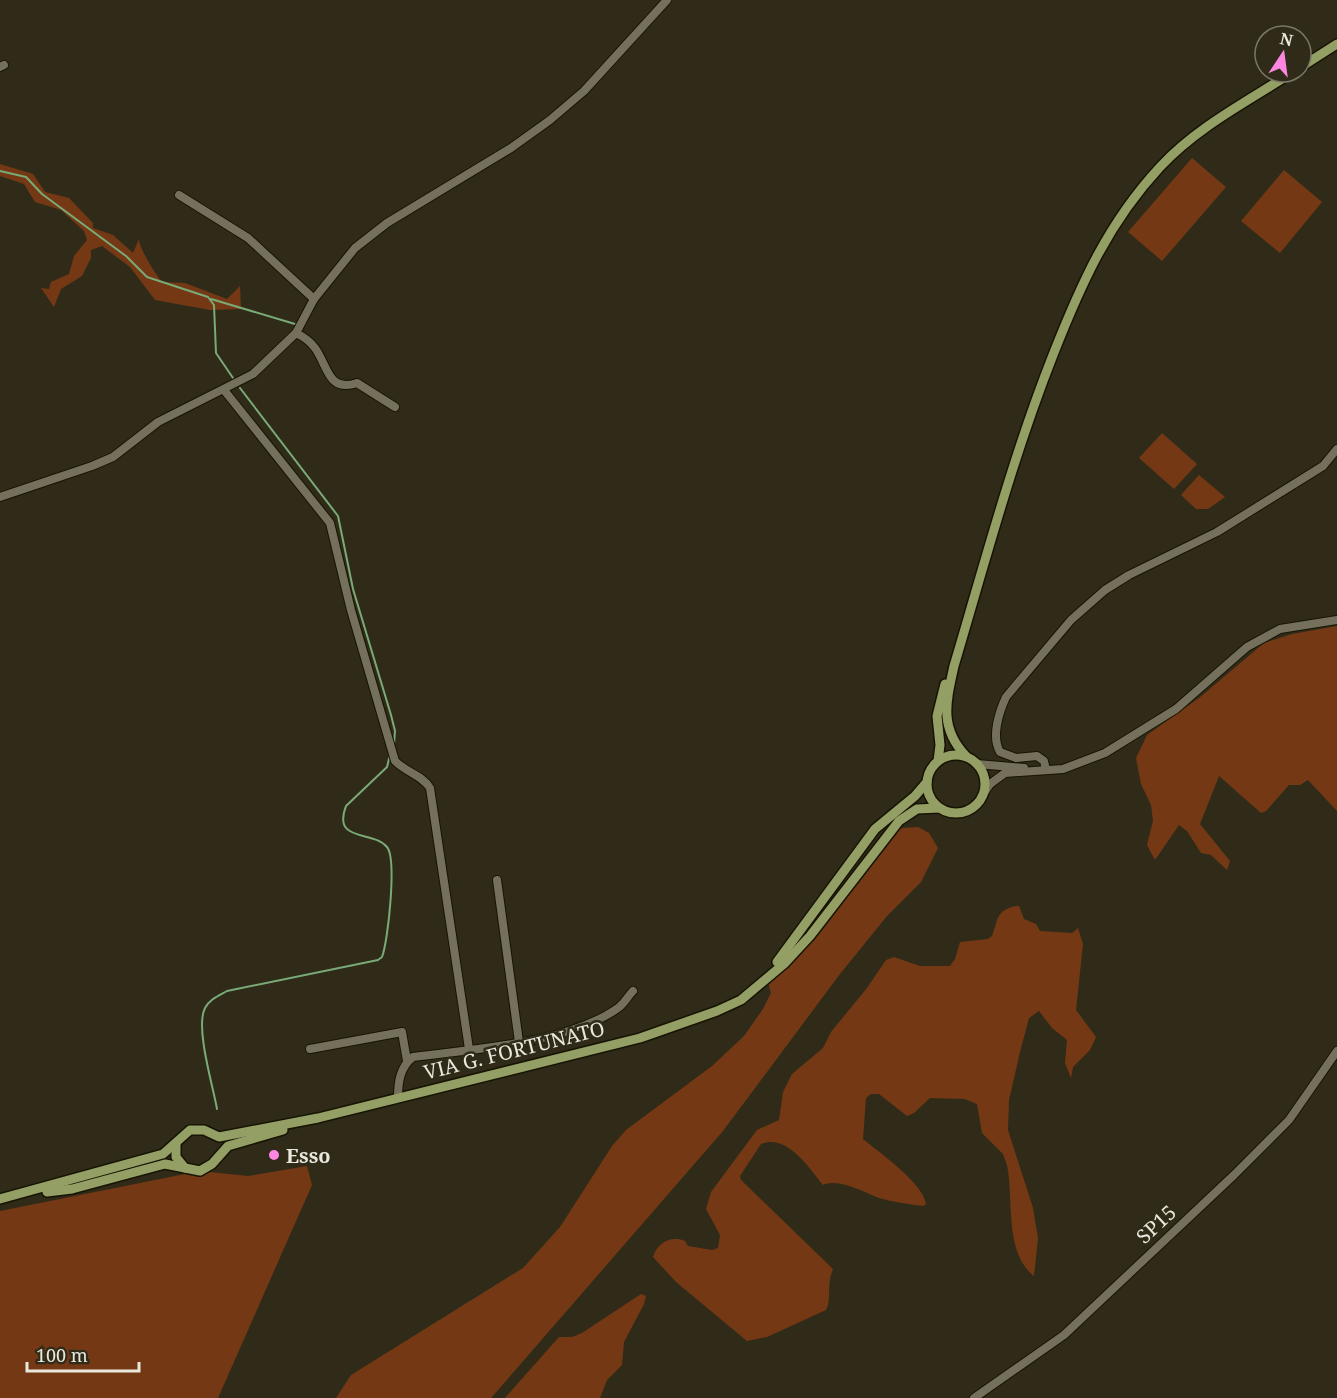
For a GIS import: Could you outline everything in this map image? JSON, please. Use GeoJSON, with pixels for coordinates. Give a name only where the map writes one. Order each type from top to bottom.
{"type":"FeatureCollection","features":[{"type":"Feature","properties":{"kind":"main road"},"geometry":{"type":"LineString","coordinates":[[1313,59],[1337,44]]}},
{"type":"Feature","properties":{"kind":"main road"},"geometry":{"type":"LineString","coordinates":[[954,666],[938,705],[940,745],[938,761],[929,773],[927,782],[929,797],[939,808],[951,813],[963,812],[973,807],[982,796],[985,779],[977,764],[953,742],[947,721],[949,689],[954,666],[1030,412],[1081,283],[1108,234],[1134,197],[1169,158],[1200,131],[1274,84]]}},
{"type":"Feature","properties":{"kind":"main road"},"geometry":{"type":"LineString","coordinates":[[938,761],[954,755],[966,756]]}},
{"type":"Feature","properties":{"kind":"main road","name":"VIA G. FORTUNATO"},"geometry":{"type":"LineString","coordinates":[[717,1011],[779,961],[875,829],[919,792],[927,782]]}},
{"type":"Feature","properties":{"kind":"main road","name":"VIA G. FORTUNATO"},"geometry":{"type":"LineString","coordinates":[[318,1118],[640,1038],[717,1011],[741,1000],[784,963],[810,936],[899,821],[917,809],[939,808]]}},
{"type":"Feature","properties":{"kind":"main road"},"geometry":{"type":"LineString","coordinates":[[0,1199],[163,1154],[176,1143],[184,1132],[190,1130],[204,1130],[219,1137],[232,1136],[318,1118]]}},
{"type":"Feature","properties":{"kind":"main road"},"geometry":{"type":"LineString","coordinates":[[24,1194],[72,1189],[165,1164],[192,1171],[207,1169],[228,1146],[318,1118]]}},
{"type":"Feature","properties":{"kind":"main road"},"geometry":{"type":"LineString","coordinates":[[210,1134],[217,1145],[216,1158]]}},
{"type":"Feature","properties":{"kind":"main road"},"geometry":{"type":"LineString","coordinates":[[176,1143],[176,1157],[186,1168]]}},
{"type":"Feature","properties":{"kind":"street"},"geometry":{"type":"LineString","coordinates":[[0,497],[71,474],[113,457],[158,422],[253,374],[296,333],[314,299],[355,248],[387,223],[511,148],[559,113],[584,91],[667,0]]}},
{"type":"Feature","properties":{"kind":"street"},"geometry":{"type":"LineString","coordinates":[[179,195],[248,238],[314,299]]}},
{"type":"Feature","properties":{"kind":"street"},"geometry":{"type":"LineString","coordinates":[[296,333],[314,346],[332,381],[340,385],[357,383],[395,407]]}},
{"type":"Feature","properties":{"kind":"street"},"geometry":{"type":"LineString","coordinates":[[224,390],[330,523],[351,610],[394,758],[407,773],[424,778],[430,788],[469,1049]]}},
{"type":"Feature","properties":{"kind":"street"},"geometry":{"type":"LineString","coordinates":[[1046,770],[1044,762],[1037,756],[1016,758],[1000,752],[997,746],[997,732],[1006,697],[1071,620],[1105,590],[1128,575],[1217,532],[1323,466],[1337,449]]}},
{"type":"Feature","properties":{"kind":"street"},"geometry":{"type":"LineString","coordinates":[[977,764],[1034,770],[1063,769],[1105,753],[1176,709],[1247,647],[1280,629],[1337,620]]}},
{"type":"Feature","properties":{"kind":"street"},"geometry":{"type":"LineString","coordinates":[[982,796],[999,776],[1034,770]]}},
{"type":"Feature","properties":{"kind":"street"},"geometry":{"type":"LineString","coordinates":[[497,880],[519,1042]]}},
{"type":"Feature","properties":{"kind":"street"},"geometry":{"type":"LineString","coordinates":[[398,1098],[398,1081],[407,1061],[413,1057],[519,1042],[584,1025],[619,1007],[633,991]]}},
{"type":"Feature","properties":{"kind":"street"},"geometry":{"type":"LineString","coordinates":[[310,1049],[402,1032],[407,1061]]}},
{"type":"Feature","properties":{"kind":"street","name":"SP15"},"geometry":{"type":"LineString","coordinates":[[974,1398],[1064,1335],[1234,1175],[1289,1120],[1337,1051]]}},
{"type":"Feature","properties":{"kind":"shaded area"},"geometry":{"type":"Polygon","coordinates":[[[1192,158],[1226,187],[1162,261],[1128,232],[1192,158]]]}},
{"type":"Feature","properties":{"kind":"shaded area"},"geometry":{"type":"Polygon","coordinates":[[[0,164],[33,174],[45,192],[69,198],[93,223],[93,228],[113,235],[133,253],[139,239],[145,255],[162,282],[185,283],[227,299],[240,286],[241,309],[210,310],[155,300],[130,267],[102,246],[91,250],[91,258],[82,276],[61,289],[54,307],[41,288],[49,289],[51,282],[69,274],[74,256],[87,240],[84,231],[61,210],[35,202],[24,184],[0,176],[0,164]]]}},
{"type":"Feature","properties":{"kind":"shaded area"},"geometry":{"type":"Polygon","coordinates":[[[1284,170],[1322,202],[1280,253],[1241,221],[1284,170]]]}},
{"type":"Feature","properties":{"kind":"shaded area"},"geometry":{"type":"Polygon","coordinates":[[[1162,433],[1197,464],[1174,489],[1139,458],[1162,433]]]}},
{"type":"Feature","properties":{"kind":"shaded area"},"geometry":{"type":"Polygon","coordinates":[[[1199,475],[1225,497],[1208,509],[1196,509],[1181,495],[1199,475]]]}},
{"type":"Feature","properties":{"kind":"shaded area"},"geometry":{"type":"Polygon","coordinates":[[[1337,626],[1337,811],[1308,780],[1300,785],[1289,785],[1266,811],[1261,813],[1219,776],[1200,824],[1230,861],[1227,870],[1211,855],[1201,853],[1187,831],[1179,825],[1155,860],[1147,845],[1153,821],[1151,805],[1141,784],[1136,758],[1147,735],[1199,698],[1264,643],[1292,634],[1337,626]]]}},
{"type":"Feature","properties":{"kind":"shaded area"},"geometry":{"type":"Polygon","coordinates":[[[918,827],[929,833],[938,848],[921,882],[887,916],[840,974],[723,1131],[491,1398],[336,1398],[351,1375],[523,1268],[560,1227],[612,1146],[626,1130],[712,1066],[744,1036],[771,993],[767,979],[785,963],[891,829],[918,827]]]}},
{"type":"Feature","properties":{"kind":"shaded area"},"geometry":{"type":"Polygon","coordinates":[[[1019,906],[1024,919],[1036,924],[1040,931],[1072,933],[1078,928],[1083,944],[1076,1010],[1096,1037],[1090,1050],[1073,1067],[1071,1078],[1065,1063],[1067,1040],[1052,1028],[1039,1011],[1029,1018],[1020,1052],[1009,1100],[1008,1130],[1033,1208],[1038,1238],[1034,1276],[1018,1254],[1014,1240],[1007,1165],[1003,1154],[982,1133],[977,1104],[965,1099],[930,1098],[914,1113],[907,1116],[879,1094],[871,1094],[866,1098],[863,1139],[909,1178],[923,1196],[926,1204],[923,1206],[879,1198],[844,1184],[823,1185],[805,1162],[789,1148],[771,1142],[761,1144],[740,1176],[741,1180],[833,1269],[826,1310],[767,1337],[747,1341],[676,1282],[653,1257],[655,1252],[661,1244],[675,1239],[685,1241],[688,1246],[712,1250],[718,1248],[720,1235],[706,1209],[711,1192],[757,1130],[779,1120],[783,1092],[792,1074],[823,1048],[831,1032],[867,988],[886,960],[894,957],[920,966],[950,966],[955,959],[960,942],[988,939],[992,936],[1001,913],[1019,906]]]}},
{"type":"Feature","properties":{"kind":"shaded area"},"geometry":{"type":"Polygon","coordinates":[[[307,1166],[312,1185],[218,1398],[0,1398],[0,1211],[200,1171],[248,1176],[307,1166]]]}},
{"type":"Feature","properties":{"kind":"shaded area"},"geometry":{"type":"Polygon","coordinates":[[[641,1294],[646,1296],[644,1304],[624,1342],[622,1365],[607,1380],[600,1398],[505,1398],[559,1337],[572,1337],[582,1333],[641,1294]]]}},
{"type":"Feature","properties":{"kind":"waterway"},"geometry":{"type":"LineString","coordinates":[[0,171],[26,177],[42,194],[126,256],[147,277],[208,297],[214,305],[216,353],[233,378]]}},
{"type":"Feature","properties":{"kind":"waterway"},"geometry":{"type":"LineString","coordinates":[[211,299],[295,324]]}},
{"type":"Feature","properties":{"kind":"waterway"},"geometry":{"type":"LineString","coordinates":[[240,388],[338,516],[353,589],[395,731],[394,744]]}},
{"type":"Feature","properties":{"kind":"waterway"},"geometry":{"type":"LineString","coordinates":[[217,1109],[202,1029],[202,1017],[209,1002],[227,991],[378,960],[382,957],[391,901],[390,855],[387,847],[381,842],[349,831],[343,818],[346,806],[387,767],[390,755]]}},
{"type":"Feature","properties":{"kind":"place","name":"Esso"},"geometry":{"type":"Point","coordinates":[274,1155]}}]}
